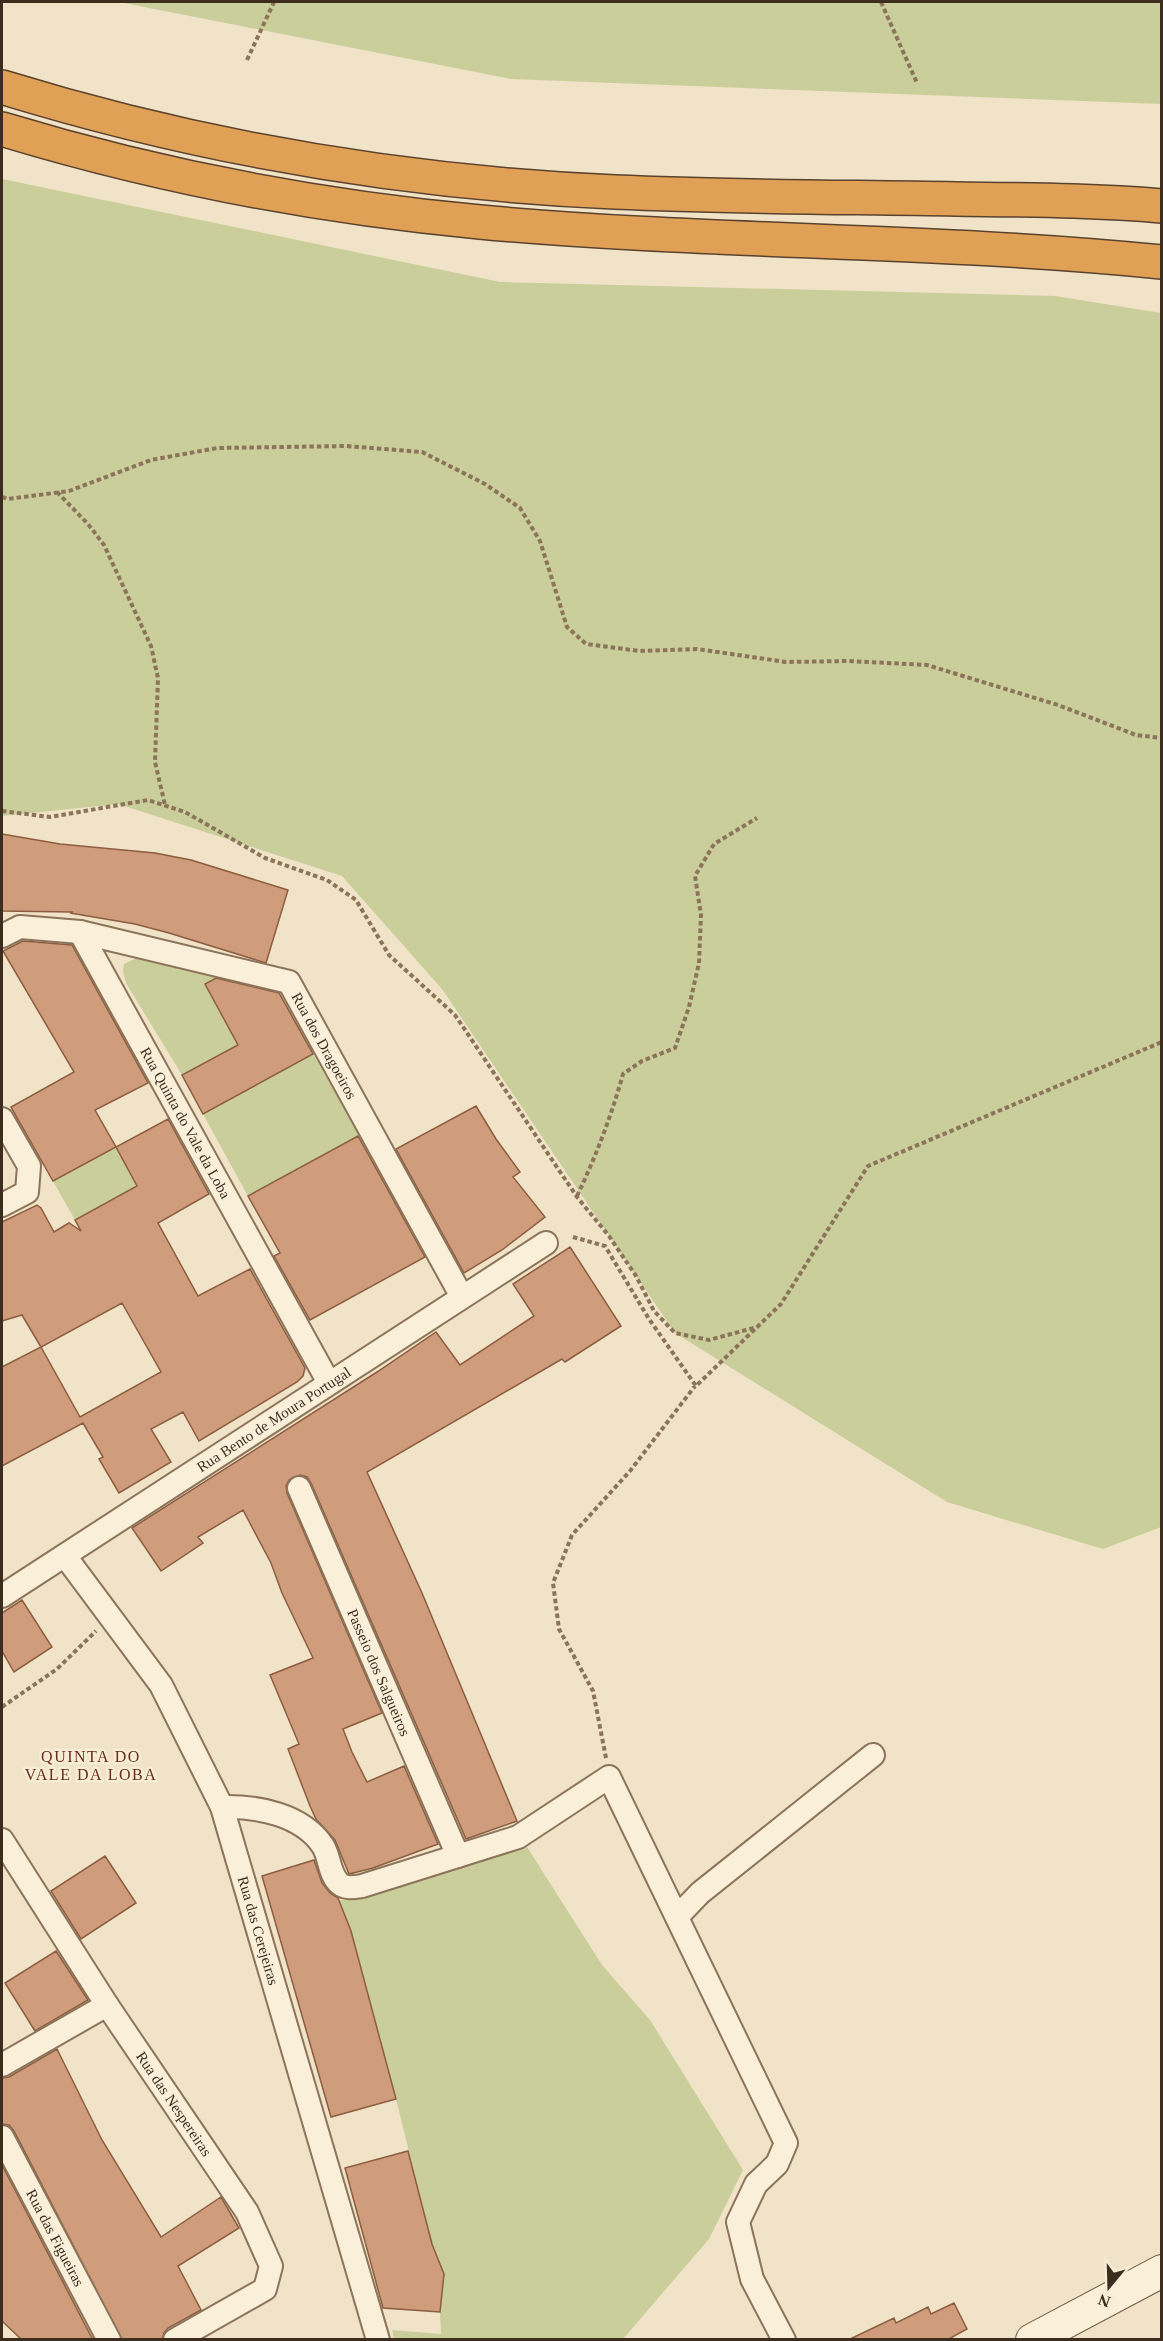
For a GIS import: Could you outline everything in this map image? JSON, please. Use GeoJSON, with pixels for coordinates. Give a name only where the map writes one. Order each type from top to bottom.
{"type":"FeatureCollection","features":[{"type":"Feature","properties":{"kind":"highway"},"geometry":{"type":"LineString","coordinates":[[2,87],[138,124],[218,142],[333,164],[502,184],[676,194],[1025,200],[1161,206]]}},
{"type":"Feature","properties":{"kind":"highway"},"geometry":{"type":"LineString","coordinates":[[2,129],[149,168],[229,186],[342,205],[466,221],[758,239],[1076,253],[1161,262]]}},
{"type":"Feature","properties":{"kind":"main road"},"geometry":{"type":"LineString","coordinates":[[1032,2340],[1070,2331],[1161,2271]]}},
{"type":"Feature","properties":{"kind":"street"},"geometry":{"type":"LineString","coordinates":[[2,936],[20,927],[80,932]]}},
{"type":"Feature","properties":{"kind":"street","name":"Rua dos Dragoeiros"},"geometry":{"type":"LineString","coordinates":[[80,932],[289,982],[462,1297]]}},
{"type":"Feature","properties":{"kind":"street","name":"Rua Quinta do Vale da Loba"},"geometry":{"type":"LineString","coordinates":[[80,932],[329,1383]]}},
{"type":"Feature","properties":{"kind":"street"},"geometry":{"type":"LineString","coordinates":[[2,1119],[29,1166],[27,1192],[2,1205]]}},
{"type":"Feature","properties":{"kind":"street","name":"Rua Bento de Moura Portugal"},"geometry":{"type":"LineString","coordinates":[[2,1596],[546,1243]]}},
{"type":"Feature","properties":{"kind":"street","name":"Passeio dos Salgueiros"},"geometry":{"type":"LineString","coordinates":[[299,1488],[458,1856]]}},
{"type":"Feature","properties":{"kind":"street","name":"Rua das Cerejeiras"},"geometry":{"type":"LineString","coordinates":[[65,1556],[161,1685],[222,1807],[378,2340]]}},
{"type":"Feature","properties":{"kind":"street"},"geometry":{"type":"LineString","coordinates":[[677,1917],[700,1893],[873,1755]]}},
{"type":"Feature","properties":{"kind":"street"},"geometry":{"type":"LineString","coordinates":[[222,1807],[243,1806],[261,1809],[293,1821],[322,1845],[337,1881],[343,1886],[362,1886],[518,1837],[609,1777],[786,2143],[777,2164],[756,2184],[738,2222],[752,2279],[784,2340]]}},
{"type":"Feature","properties":{"kind":"street","name":"Rua das Nespereiras"},"geometry":{"type":"LineString","coordinates":[[2,1840],[107,2005],[247,2212],[271,2266],[265,2289],[175,2340]]}},
{"type":"Feature","properties":{"kind":"street"},"geometry":{"type":"LineString","coordinates":[[2,2065],[107,2005]]}},
{"type":"Feature","properties":{"kind":"street","name":"Rua das Figueiras"},"geometry":{"type":"LineString","coordinates":[[2,2137],[109,2340]]}},
{"type":"Feature","properties":{"kind":"path"},"geometry":{"type":"LineString","coordinates":[[247,60],[274,2]]}},
{"type":"Feature","properties":{"kind":"path"},"geometry":{"type":"LineString","coordinates":[[881,2],[917,83]]}},
{"type":"Feature","properties":{"kind":"path"},"geometry":{"type":"LineString","coordinates":[[2,497],[8,499],[69,491],[152,460],[217,448],[346,446],[422,452],[485,484],[520,508],[540,541],[567,627],[586,644],[640,651],[698,649],[786,662],[848,661],[927,665],[1058,705],[1136,735],[1161,738]]}},
{"type":"Feature","properties":{"kind":"path"},"geometry":{"type":"LineString","coordinates":[[57,492],[88,524],[104,545],[152,646],[158,678],[155,762],[165,806]]}},
{"type":"Feature","properties":{"kind":"path"},"geometry":{"type":"LineString","coordinates":[[2,811],[50,817],[148,801],[185,812],[265,858],[327,880],[356,900],[389,955],[455,1014],[577,1197],[609,1236],[636,1276],[654,1311],[675,1333],[709,1340],[758,1327]]}},
{"type":"Feature","properties":{"kind":"path"},"geometry":{"type":"LineString","coordinates":[[577,1197],[598,1152],[623,1074],[642,1061],[675,1048],[689,1007],[699,963],[701,915],[695,876],[714,844],[757,819]]}},
{"type":"Feature","properties":{"kind":"path"},"geometry":{"type":"LineString","coordinates":[[609,1777],[593,1691],[559,1629],[553,1583],[572,1535],[630,1471],[696,1386],[781,1304],[868,1166],[1161,1042]]}},
{"type":"Feature","properties":{"kind":"path"},"geometry":{"type":"LineString","coordinates":[[573,1237],[604,1246],[649,1319],[696,1386]]}},
{"type":"Feature","properties":{"kind":"path"},"geometry":{"type":"LineString","coordinates":[[2,1707],[57,1669],[111,1617]]}},
{"type":"Feature","properties":{"kind":"green space"},"geometry":{"type":"Polygon","coordinates":[[[119,2],[1161,2],[1161,104],[511,79],[119,2]]]}},
{"type":"Feature","properties":{"kind":"green space"},"geometry":{"type":"Polygon","coordinates":[[[2,179],[500,282],[1055,296],[1161,313],[1161,1527],[1103,1549],[947,1502],[675,1333],[442,989],[342,876],[118,804],[2,816],[2,179]]]}},
{"type":"Feature","properties":{"kind":"green space"},"geometry":{"type":"Polygon","coordinates":[[[143,955],[222,975],[205,985],[238,1045],[182,1075],[126,983],[123,972],[124,964],[143,955]]]}},
{"type":"Feature","properties":{"kind":"green space"},"geometry":{"type":"Polygon","coordinates":[[[313,1054],[360,1135],[248,1196],[203,1114],[313,1054]]]}},
{"type":"Feature","properties":{"kind":"green space"},"geometry":{"type":"Polygon","coordinates":[[[116,1147],[137,1186],[75,1220],[53,1181],[116,1147]]]}},
{"type":"Feature","properties":{"kind":"green space"},"geometry":{"type":"Polygon","coordinates":[[[527,1847],[602,1965],[650,2020],[743,2170],[709,2239],[623,2339],[394,2339],[392,2330],[441,2334],[440,2312],[444,2274],[432,2244],[396,2099],[339,1901],[527,1847]]]}},
{"type":"Feature","properties":{"kind":"building"},"geometry":{"type":"Polygon","coordinates":[[[2,834],[60,844],[155,853],[191,860],[288,890],[266,963],[135,924],[70,913],[73,912],[2,911],[2,834]]]}},
{"type":"Feature","properties":{"kind":"building"},"geometry":{"type":"Polygon","coordinates":[[[23,941],[72,945],[148,1083],[95,1110],[116,1147],[53,1181],[11,1107],[74,1072],[3,951],[23,941]]]}},
{"type":"Feature","properties":{"kind":"building"},"geometry":{"type":"Polygon","coordinates":[[[216,978],[279,993],[313,1054],[203,1114],[182,1075],[238,1045],[205,984],[216,978]]]}},
{"type":"Feature","properties":{"kind":"building"},"geometry":{"type":"Polygon","coordinates":[[[476,1106],[520,1172],[513,1177],[545,1217],[502,1250],[464,1273],[396,1149],[476,1106]]]}},
{"type":"Feature","properties":{"kind":"building"},"geometry":{"type":"Polygon","coordinates":[[[168,1119],[209,1194],[158,1223],[198,1296],[250,1269],[305,1368],[303,1376],[297,1382],[199,1441],[183,1412],[151,1429],[171,1462],[119,1493],[99,1459],[103,1457],[83,1423],[2,1466],[2,1367],[41,1347],[22,1315],[2,1321],[2,1222],[37,1205],[54,1232],[69,1223],[81,1231],[75,1220],[137,1186],[116,1147],[168,1119]],[[122,1303],[41,1347],[80,1417],[161,1372],[122,1303]]]}},
{"type":"Feature","properties":{"kind":"building"},"geometry":{"type":"Polygon","coordinates":[[[358,1136],[425,1257],[310,1320],[274,1256],[280,1253],[248,1196],[358,1136]]]}},
{"type":"Feature","properties":{"kind":"building"},"geometry":{"type":"Polygon","coordinates":[[[570,1247],[621,1326],[565,1362],[562,1359],[367,1472],[422,1593],[517,1821],[466,1839],[311,1483],[307,1477],[300,1475],[289,1480],[286,1486],[287,1493],[382,1713],[343,1729],[352,1752],[367,1782],[404,1766],[438,1844],[373,1868],[349,1874],[335,1840],[316,1819],[310,1806],[288,1749],[299,1744],[270,1675],[313,1658],[282,1593],[271,1563],[243,1510],[198,1537],[203,1543],[161,1571],[132,1528],[436,1332],[460,1365],[534,1316],[513,1284],[570,1247]]]}},
{"type":"Feature","properties":{"kind":"building"},"geometry":{"type":"Polygon","coordinates":[[[22,1600],[52,1647],[14,1672],[2,1651],[2,1613],[22,1600]]]}},
{"type":"Feature","properties":{"kind":"building"},"geometry":{"type":"Polygon","coordinates":[[[105,1856],[136,1903],[81,1939],[51,1891],[105,1856]]]}},
{"type":"Feature","properties":{"kind":"building"},"geometry":{"type":"Polygon","coordinates":[[[314,1860],[322,1883],[330,1893],[338,1898],[351,1931],[396,2099],[331,2117],[262,1876],[314,1860]]]}},
{"type":"Feature","properties":{"kind":"building"},"geometry":{"type":"Polygon","coordinates":[[[56,1951],[88,2000],[35,2031],[5,1983],[56,1951]]]}},
{"type":"Feature","properties":{"kind":"building"},"geometry":{"type":"Polygon","coordinates":[[[57,2049],[102,2140],[161,2237],[221,2197],[239,2228],[178,2266],[201,2310],[168,2328],[162,2340],[122,2340],[14,2131],[9,2125],[2,2124],[2,2078],[9,2077],[57,2049]]]}},
{"type":"Feature","properties":{"kind":"building"},"geometry":{"type":"Polygon","coordinates":[[[408,2151],[432,2244],[444,2274],[440,2312],[383,2308],[345,2168],[408,2151]]]}},
{"type":"Feature","properties":{"kind":"building"},"geometry":{"type":"Polygon","coordinates":[[[2,2165],[93,2340],[22,2340],[2,2321],[2,2165]]]}},
{"type":"Feature","properties":{"kind":"building"},"geometry":{"type":"Polygon","coordinates":[[[954,2303],[967,2329],[947,2340],[848,2340],[894,2318],[896,2323],[928,2307],[931,2314],[954,2303]]]}},
{"type":"Feature","properties":{"kind":"district","name":"QUINTA DO VALE DA LOBA"},"geometry":{"type":"Point","coordinates":[91,1765]}}]}
